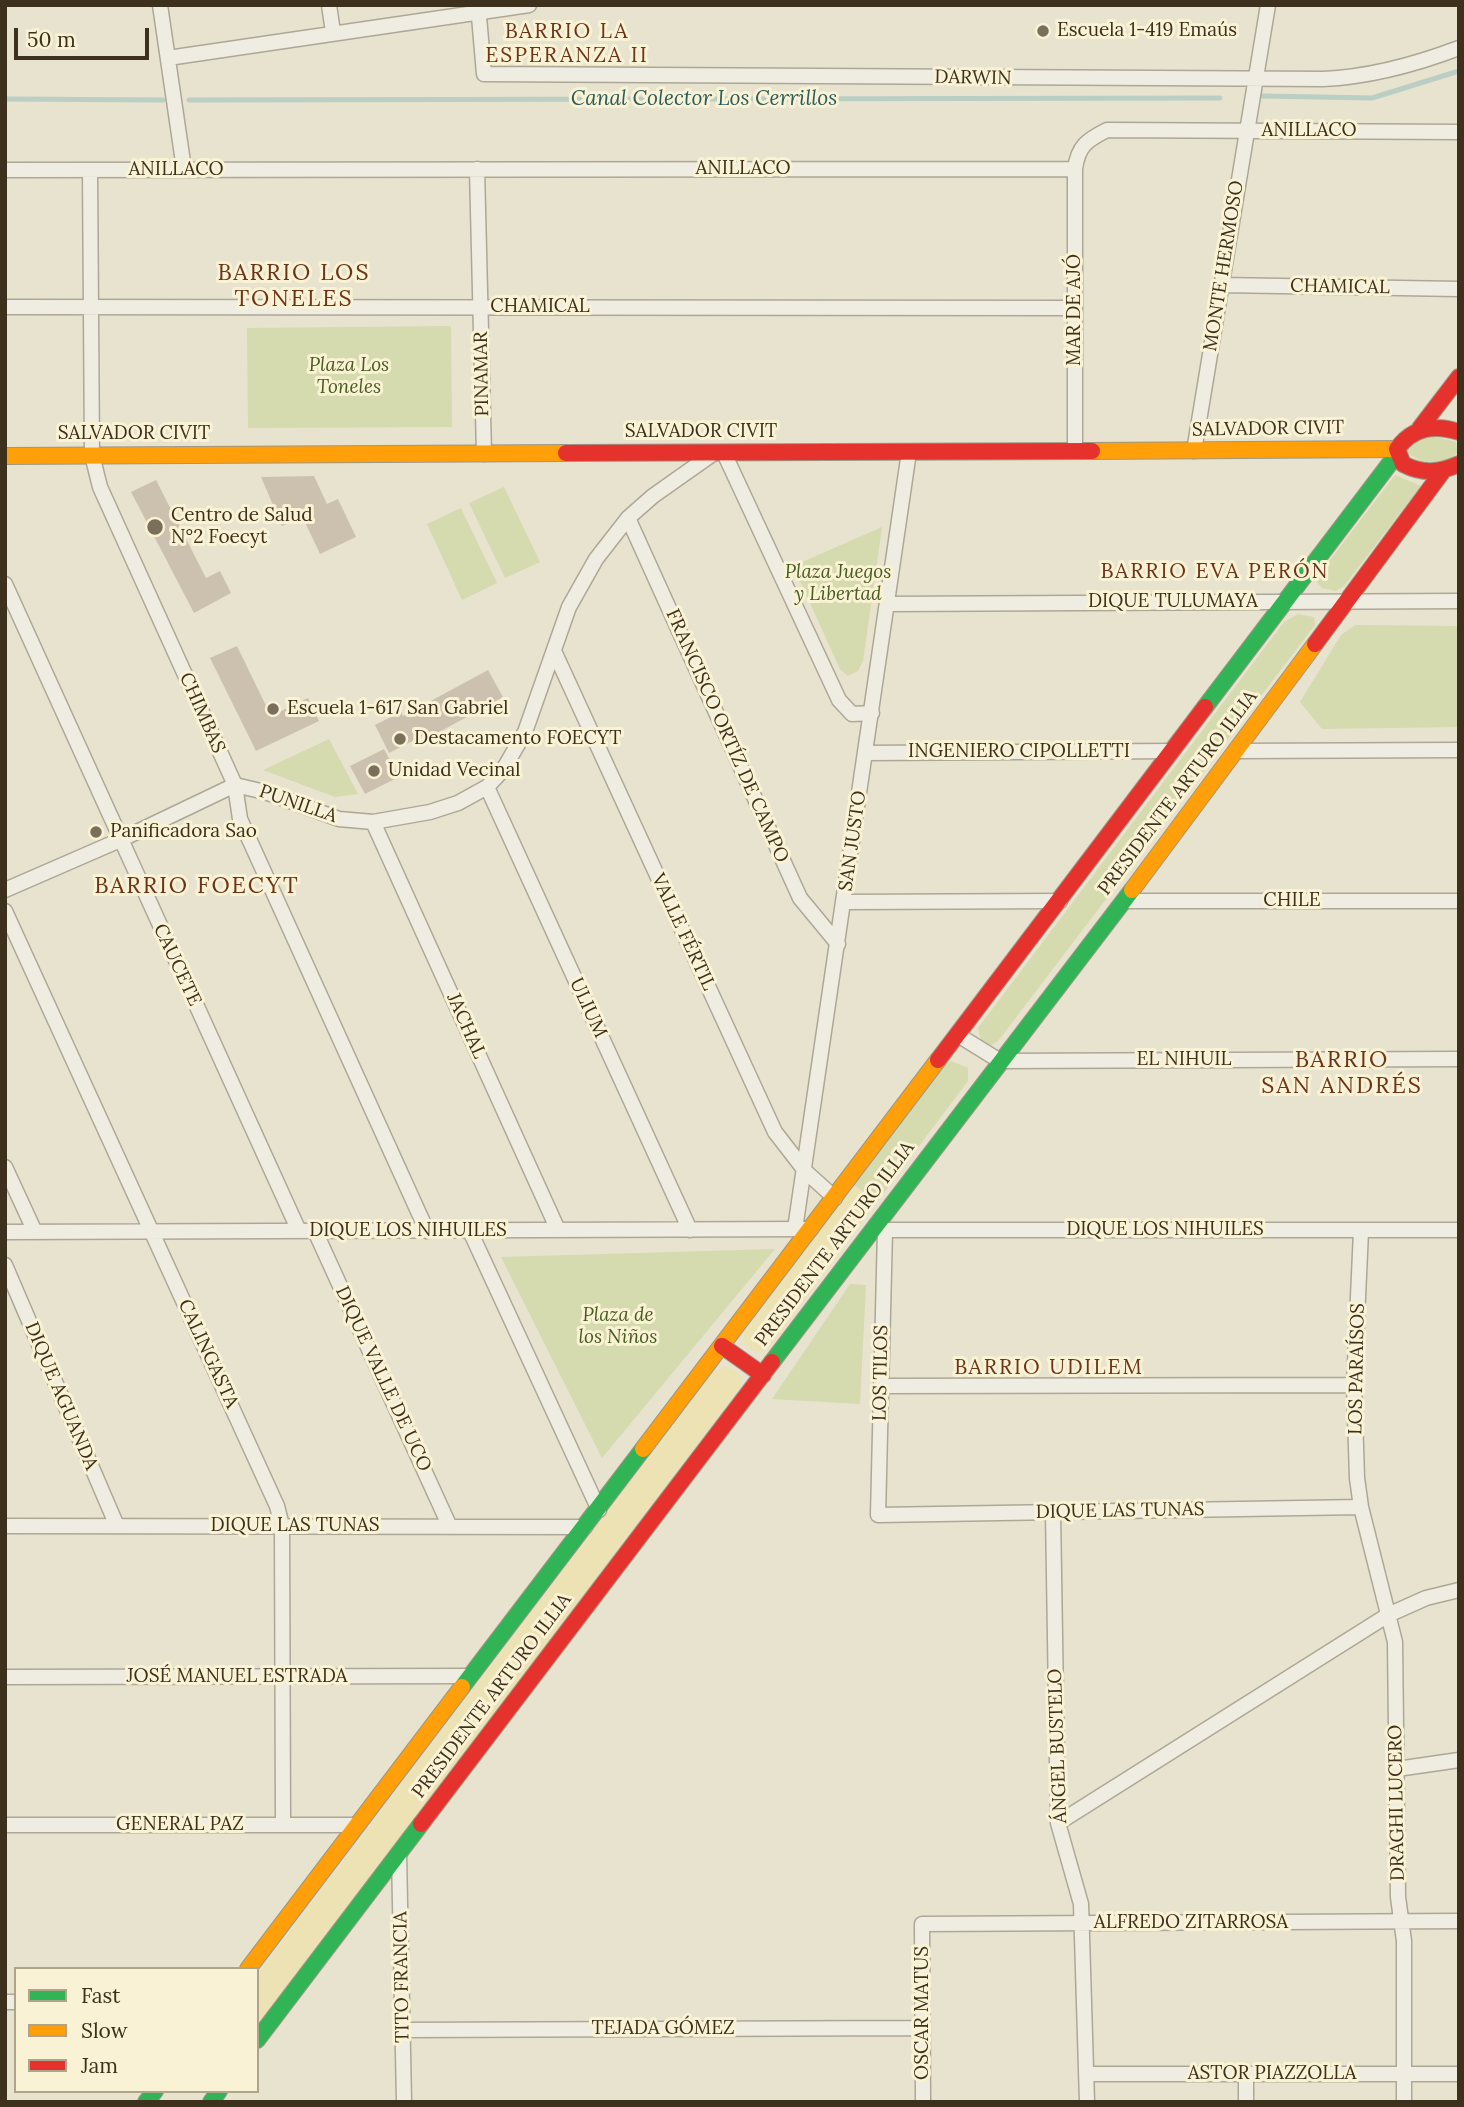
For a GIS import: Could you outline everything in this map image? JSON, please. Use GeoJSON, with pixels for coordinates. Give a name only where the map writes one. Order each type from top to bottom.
{"type":"FeatureCollection","features":[{"type":"Feature","properties":{"kind":"street"},"geometry":{"type":"LineString","coordinates":[[160,5],[184,169]]}},
{"type":"Feature","properties":{"kind":"street"},"geometry":{"type":"LineString","coordinates":[[329,5],[333,32]]}},
{"type":"Feature","properties":{"kind":"street"},"geometry":{"type":"LineString","coordinates":[[168,58],[478,9],[529,5]]}},
{"type":"Feature","properties":{"kind":"street","name":"MONTE HERMOSO"},"geometry":{"type":"LineString","coordinates":[[1194,451],[1268,5]]}},
{"type":"Feature","properties":{"kind":"street","name":"DARWIN"},"geometry":{"type":"LineString","coordinates":[[478,9],[484,74],[1256,81],[1357,78],[1459,48]]}},
{"type":"Feature","properties":{"kind":"street","name":"ANILLACO"},"geometry":{"type":"LineString","coordinates":[[5,170],[1075,169],[1077,152],[1088,139],[1107,130],[1459,132]]}},
{"type":"Feature","properties":{"kind":"street","name":"PINAMAR"},"geometry":{"type":"LineString","coordinates":[[477,169],[484,454]]}},
{"type":"Feature","properties":{"kind":"street","name":"MAR DE AJÓ"},"geometry":{"type":"LineString","coordinates":[[1075,169],[1075,451]]}},
{"type":"Feature","properties":{"kind":"street","name":"CHIMBAS"},"geometry":{"type":"LineString","coordinates":[[90,170],[92,455],[100,487],[235,785],[240,819],[427,1231]]}},
{"type":"Feature","properties":{"kind":"street","name":"CHAMICAL"},"geometry":{"type":"LineString","coordinates":[[1221,285],[1459,289]]}},
{"type":"Feature","properties":{"kind":"street","name":"CHAMICAL"},"geometry":{"type":"LineString","coordinates":[[5,307],[1074,308]]}},
{"type":"Feature","properties":{"kind":"street"},"geometry":{"type":"LineString","coordinates":[[1420,428],[1459,377]]}},
{"type":"Feature","properties":{"kind":"street"},"geometry":{"type":"LineString","coordinates":[[1420,428],[1434,426],[1459,432]]}},
{"type":"Feature","properties":{"kind":"street","name":"PRESIDENTE ARTURO ILLIA"},"geometry":{"type":"LineString","coordinates":[[250,1967],[722,1346],[803,1229],[835,1198],[1408,435],[1420,428]]}},
{"type":"Feature","properties":{"kind":"street","name":"SAN JUSTO"},"geometry":{"type":"LineString","coordinates":[[803,1229],[806,1172],[909,452]]}},
{"type":"Feature","properties":{"kind":"street"},"geometry":{"type":"LineString","coordinates":[[1397,452],[1410,468],[1430,472],[1443,471],[1459,464]]}},
{"type":"Feature","properties":{"kind":"street","name":"SALVADOR CIVIT"},"geometry":{"type":"LineString","coordinates":[[5,456],[1397,452]]}},
{"type":"Feature","properties":{"kind":"street"},"geometry":{"type":"LineString","coordinates":[[719,453],[839,700],[852,714],[872,713]]}},
{"type":"Feature","properties":{"kind":"street","name":"PUNILLA"},"geometry":{"type":"LineString","coordinates":[[6,895],[235,785],[265,792],[339,819],[373,821],[430,812],[458,803],[487,787],[503,770],[525,732],[569,607],[586,574],[628,518],[719,453]]}},
{"type":"Feature","properties":{"kind":"street","name":"PRESIDENTE ARTURO ILLIA"},"geometry":{"type":"LineString","coordinates":[[259,2037],[763,1374],[878,1230],[999,1061],[1237,751],[1443,471]]}},
{"type":"Feature","properties":{"kind":"street","name":"FRANCISCO ORTÍZ DE CAMPO"},"geometry":{"type":"LineString","coordinates":[[628,518],[800,898],[838,944]]}},
{"type":"Feature","properties":{"kind":"street","name":"CAUCETE"},"geometry":{"type":"LineString","coordinates":[[5,584],[299,1231]]}},
{"type":"Feature","properties":{"kind":"street","name":"DIQUE TULUMAYA"},"geometry":{"type":"LineString","coordinates":[[887,604],[1459,601]]}},
{"type":"Feature","properties":{"kind":"street","name":"VALLE FÉRTIL"},"geometry":{"type":"LineString","coordinates":[[554,651],[775,1132],[806,1172],[835,1198]]}},
{"type":"Feature","properties":{"kind":"street"},"geometry":{"type":"LineString","coordinates":[[1237,751],[1459,750]]}},
{"type":"Feature","properties":{"kind":"street","name":"INGENIERO CIPOLLETTI"},"geometry":{"type":"LineString","coordinates":[[866,753],[1172,751]]}},
{"type":"Feature","properties":{"kind":"street","name":"ULIUM"},"geometry":{"type":"LineString","coordinates":[[487,787],[690,1230]]}},
{"type":"Feature","properties":{"kind":"street","name":"JACHAL"},"geometry":{"type":"LineString","coordinates":[[373,821],[558,1230]]}},
{"type":"Feature","properties":{"kind":"street"},"geometry":{"type":"LineString","coordinates":[[845,902],[1060,901]]}},
{"type":"Feature","properties":{"kind":"street","name":"CHILE"},"geometry":{"type":"LineString","coordinates":[[1124,901],[1459,901]]}},
{"type":"Feature","properties":{"kind":"street","name":"CALINGASTA"},"geometry":{"type":"LineString","coordinates":[[5,911],[277,1506],[282,1526],[283,1825]]}},
{"type":"Feature","properties":{"kind":"street"},"geometry":{"type":"LineString","coordinates":[[958,1035],[999,1061]]}},
{"type":"Feature","properties":{"kind":"street","name":"EL NIHUIL"},"geometry":{"type":"LineString","coordinates":[[999,1061],[1459,1059]]}},
{"type":"Feature","properties":{"kind":"street"},"geometry":{"type":"LineString","coordinates":[[5,1167],[35,1232]]}},
{"type":"Feature","properties":{"kind":"street","name":"DIQUE LOS NIHUILES"},"geometry":{"type":"LineString","coordinates":[[5,1232],[803,1229]]}},
{"type":"Feature","properties":{"kind":"street","name":"DIQUE LOS NIHUILES"},"geometry":{"type":"LineString","coordinates":[[878,1230],[1459,1230]]}},
{"type":"Feature","properties":{"kind":"street","name":"LOS TILOS"},"geometry":{"type":"LineString","coordinates":[[878,1230],[881,1386],[878,1515]]}},
{"type":"Feature","properties":{"kind":"street","name":"DIQUE VALLE DE UCO"},"geometry":{"type":"LineString","coordinates":[[315,1231],[450,1527]]}},
{"type":"Feature","properties":{"kind":"street"},"geometry":{"type":"LineString","coordinates":[[470,1231],[599,1510]]}},
{"type":"Feature","properties":{"kind":"street","name":"LOS PARAÍSOS"},"geometry":{"type":"LineString","coordinates":[[1360,1231],[1354,1385],[1362,1507]]}},
{"type":"Feature","properties":{"kind":"street","name":"DIQUE AGUANDA"},"geometry":{"type":"LineString","coordinates":[[5,1265],[117,1526]]}},
{"type":"Feature","properties":{"kind":"street"},"geometry":{"type":"LineString","coordinates":[[722,1346],[763,1374]]}},
{"type":"Feature","properties":{"kind":"street"},"geometry":{"type":"LineString","coordinates":[[881,1386],[1354,1385]]}},
{"type":"Feature","properties":{"kind":"street","name":"DIQUE LAS TUNAS"},"geometry":{"type":"LineString","coordinates":[[878,1515],[1362,1507]]}},
{"type":"Feature","properties":{"kind":"street","name":"DRAGHI LUCERO"},"geometry":{"type":"LineString","coordinates":[[1362,1507],[1395,1642],[1404,2102]]}},
{"type":"Feature","properties":{"kind":"street","name":"ÁNGEL BUSTELO"},"geometry":{"type":"LineString","coordinates":[[1053,1512],[1058,1823],[1081,1904],[1087,2102]]}},
{"type":"Feature","properties":{"kind":"street","name":"DIQUE LAS TUNAS"},"geometry":{"type":"LineString","coordinates":[[5,1526],[585,1528]]}},
{"type":"Feature","properties":{"kind":"street"},"geometry":{"type":"LineString","coordinates":[[1058,1823],[1388,1615],[1426,1598],[1459,1590]]}},
{"type":"Feature","properties":{"kind":"street","name":"JOSÉ MANUEL ESTRADA"},"geometry":{"type":"LineString","coordinates":[[5,1677],[470,1676]]}},
{"type":"Feature","properties":{"kind":"street"},"geometry":{"type":"LineString","coordinates":[[1397,1769],[1459,1760]]}},
{"type":"Feature","properties":{"kind":"street","name":"GENERAL PAZ"},"geometry":{"type":"LineString","coordinates":[[5,1825],[356,1825]]}},
{"type":"Feature","properties":{"kind":"street","name":"TITO FRANCIA"},"geometry":{"type":"LineString","coordinates":[[399,1853],[404,2102]]}},
{"type":"Feature","properties":{"kind":"street","name":"ALFREDO ZITARROSA"},"geometry":{"type":"LineString","coordinates":[[922,1924],[1459,1921]]}},
{"type":"Feature","properties":{"kind":"street","name":"OSCAR MATUS"},"geometry":{"type":"LineString","coordinates":[[922,1924],[923,2102]]}},
{"type":"Feature","properties":{"kind":"street","name":"TEJADA GÓMEZ"},"geometry":{"type":"LineString","coordinates":[[403,2030],[922,2028]]}},
{"type":"Feature","properties":{"kind":"street","name":"ASTOR PIAZZOLLA"},"geometry":{"type":"LineString","coordinates":[[1086,2074],[1459,2074]]}},
{"type":"Feature","properties":{"kind":"street"},"geometry":{"type":"LineString","coordinates":[[1246,2074],[1246,2102]]}},
{"type":"Feature","properties":{"kind":"green space","name":"Plaza Los Toneles"},"geometry":{"type":"Polygon","coordinates":[[[451,326],[452,427],[248,428],[247,328],[451,326]]]}},
{"type":"Feature","properties":{"kind":"green space"},"geometry":{"type":"Polygon","coordinates":[[[1432,436],[1456,442],[1458,452],[1440,462],[1427,462],[1408,453],[1408,447],[1413,441],[1432,436]]]}},
{"type":"Feature","properties":{"kind":"green space"},"geometry":{"type":"Polygon","coordinates":[[[1395,475],[1421,486],[1344,586],[1336,591],[1322,588],[1316,581],[1317,577],[1395,475]]]}},
{"type":"Feature","properties":{"kind":"green space"},"geometry":{"type":"Polygon","coordinates":[[[504,487],[540,562],[505,578],[469,503],[504,487]]]}},
{"type":"Feature","properties":{"kind":"green space"},"geometry":{"type":"Polygon","coordinates":[[[461,508],[497,583],[462,600],[427,524],[461,508]]]}},
{"type":"Feature","properties":{"kind":"green space","name":"Plaza Juegos y Libertad"},"geometry":{"type":"Polygon","coordinates":[[[882,527],[863,661],[858,671],[848,676],[840,669],[793,566],[882,527]]]}},
{"type":"Feature","properties":{"kind":"green space"},"geometry":{"type":"Polygon","coordinates":[[[1298,614],[1314,617],[1315,625],[998,1041],[991,1045],[981,1040],[978,1028],[1284,622],[1298,614]]]}},
{"type":"Feature","properties":{"kind":"green space"},"geometry":{"type":"Polygon","coordinates":[[[1355,625],[1459,626],[1459,727],[1322,729],[1300,702],[1341,635],[1355,625]]]}},
{"type":"Feature","properties":{"kind":"green space"},"geometry":{"type":"Polygon","coordinates":[[[329,739],[358,794],[335,797],[263,770],[329,739]]]}},
{"type":"Feature","properties":{"kind":"green space"},"geometry":{"type":"Polygon","coordinates":[[[951,1061],[968,1068],[968,1081],[877,1202],[854,1185],[944,1065],[951,1061]]]}},
{"type":"Feature","properties":{"kind":"green space","name":"Plaza de los Niños"},"geometry":{"type":"Polygon","coordinates":[[[775,1249],[602,1458],[501,1257],[775,1249]]]}},
{"type":"Feature","properties":{"kind":"green space"},"geometry":{"type":"Polygon","coordinates":[[[850,1284],[866,1285],[860,1404],[772,1399],[850,1284]]]}},
{"type":"Feature","properties":{"kind":"sand"},"geometry":{"type":"Polygon","coordinates":[[[854,1185],[877,1202],[770,1347],[762,1351],[750,1350],[743,1342],[744,1332],[854,1185]]]}},
{"type":"Feature","properties":{"kind":"sand"},"geometry":{"type":"Polygon","coordinates":[[[722,1367],[730,1369],[741,1377],[742,1385],[259,2024],[259,1972],[712,1373],[722,1367]]]}},
{"type":"Feature","properties":{"kind":"building"},"geometry":{"type":"Polygon","coordinates":[[[314,476],[327,504],[338,499],[356,537],[320,554],[302,516],[282,526],[261,477],[314,476]]]}},
{"type":"Feature","properties":{"kind":"building"},"geometry":{"type":"Polygon","coordinates":[[[156,480],[206,578],[220,571],[231,593],[194,613],[131,492],[156,480]]]}},
{"type":"Feature","properties":{"kind":"building"},"geometry":{"type":"Polygon","coordinates":[[[237,646],[271,716],[308,698],[319,721],[256,751],[210,658],[237,646]]]}},
{"type":"Feature","properties":{"kind":"building"},"geometry":{"type":"Polygon","coordinates":[[[488,670],[503,697],[434,735],[432,731],[389,753],[375,725],[401,712],[403,716],[488,670]]]}},
{"type":"Feature","properties":{"kind":"building","name":"Unidad Vecinal"},"geometry":{"type":"Polygon","coordinates":[[[384,749],[399,777],[365,794],[350,766],[384,749]]]}},
{"type":"Feature","properties":{"kind":"waterway","name":"Canal Colector Los Cerrillos"},"geometry":{"type":"LineString","coordinates":[[1262,96],[1372,98],[1459,71]]}},
{"type":"Feature","properties":{"kind":"waterway","name":"Canal Colector Los Cerrillos"},"geometry":{"type":"LineString","coordinates":[[189,100],[1220,98]]}},
{"type":"Feature","properties":{"kind":"waterway","name":"Canal Colector Los Cerrillos"},"geometry":{"type":"LineString","coordinates":[[5,99],[163,100]]}},
{"type":"Feature","properties":{"kind":"traffic: fast"},"geometry":{"type":"LineString","coordinates":[[1205,707],[1397,454]]}},
{"type":"Feature","properties":{"kind":"traffic: fast"},"geometry":{"type":"LineString","coordinates":[[772,1362],[1132,890]]}},
{"type":"Feature","properties":{"kind":"traffic: fast"},"geometry":{"type":"LineString","coordinates":[[462,1687],[643,1449]]}},
{"type":"Feature","properties":{"kind":"traffic: fast"},"geometry":{"type":"LineString","coordinates":[[259,2037],[421,1824]]}},
{"type":"Feature","properties":{"kind":"traffic: fast"},"geometry":{"type":"LineString","coordinates":[[146,2102],[153,2093]]}},
{"type":"Feature","properties":{"kind":"traffic: fast"},"geometry":{"type":"LineString","coordinates":[[211,2102],[218,2093]]}},
{"type":"Feature","properties":{"kind":"traffic: slow"},"geometry":{"type":"LineString","coordinates":[[1092,451],[1397,449]]}},
{"type":"Feature","properties":{"kind":"traffic: slow"},"geometry":{"type":"LineString","coordinates":[[5,456],[566,453]]}},
{"type":"Feature","properties":{"kind":"traffic: slow"},"geometry":{"type":"LineString","coordinates":[[1132,890],[1315,644]]}},
{"type":"Feature","properties":{"kind":"traffic: slow"},"geometry":{"type":"LineString","coordinates":[[643,1449],[938,1060]]}},
{"type":"Feature","properties":{"kind":"traffic: slow"},"geometry":{"type":"LineString","coordinates":[[250,1967],[462,1687]]}},
{"type":"Feature","properties":{"kind":"traffic: jam"},"geometry":{"type":"LineString","coordinates":[[1420,428],[1459,377]]}},
{"type":"Feature","properties":{"kind":"traffic: jam"},"geometry":{"type":"LineString","coordinates":[[1459,432],[1441,428],[1425,429],[1410,436],[1397,449],[1403,464],[1424,471],[1438,471],[1459,464]]}},
{"type":"Feature","properties":{"kind":"traffic: jam"},"geometry":{"type":"LineString","coordinates":[[566,453],[1092,451]]}},
{"type":"Feature","properties":{"kind":"traffic: jam"},"geometry":{"type":"LineString","coordinates":[[1315,644],[1443,471]]}},
{"type":"Feature","properties":{"kind":"traffic: jam"},"geometry":{"type":"LineString","coordinates":[[938,1060],[1205,707]]}},
{"type":"Feature","properties":{"kind":"traffic: jam"},"geometry":{"type":"LineString","coordinates":[[722,1346],[763,1375]]}},
{"type":"Feature","properties":{"kind":"traffic: jam"},"geometry":{"type":"LineString","coordinates":[[421,1824],[772,1362]]}},
{"type":"Feature","properties":{"kind":"place","name":"Escuela 1-419 Emaús"},"geometry":{"type":"Point","coordinates":[1043,31]}},
{"type":"Feature","properties":{"kind":"place","name":"Centro de Salud N°2 Foecyt"},"geometry":{"type":"Point","coordinates":[155,527]}},
{"type":"Feature","properties":{"kind":"place","name":"Escuela 1-617 San Gabriel"},"geometry":{"type":"Point","coordinates":[273,709]}},
{"type":"Feature","properties":{"kind":"place","name":"Destacamento FOECYT"},"geometry":{"type":"Point","coordinates":[400,739]}},
{"type":"Feature","properties":{"kind":"place","name":"Unidad Vecinal"},"geometry":{"type":"Point","coordinates":[374,771]}},
{"type":"Feature","properties":{"kind":"place","name":"Panificadora Sao"},"geometry":{"type":"Point","coordinates":[96,832]}},
{"type":"Feature","properties":{"kind":"district","name":"BARRIO LA ESPERANZA II"},"geometry":{"type":"Point","coordinates":[567,44]}},
{"type":"Feature","properties":{"kind":"district","name":"BARRIO LOS TONELES"},"geometry":{"type":"Point","coordinates":[294,286]}},
{"type":"Feature","properties":{"kind":"district","name":"BARRIO EVA PERÓN"},"geometry":{"type":"Point","coordinates":[1215,572]}},
{"type":"Feature","properties":{"kind":"district","name":"BARRIO FOECYT"},"geometry":{"type":"Point","coordinates":[197,886]}},
{"type":"Feature","properties":{"kind":"district","name":"BARRIO SAN ANDRÉS"},"geometry":{"type":"Point","coordinates":[1342,1073]}},
{"type":"Feature","properties":{"kind":"district","name":"BARRIO UDILEM"},"geometry":{"type":"Point","coordinates":[1049,1368]}}]}
